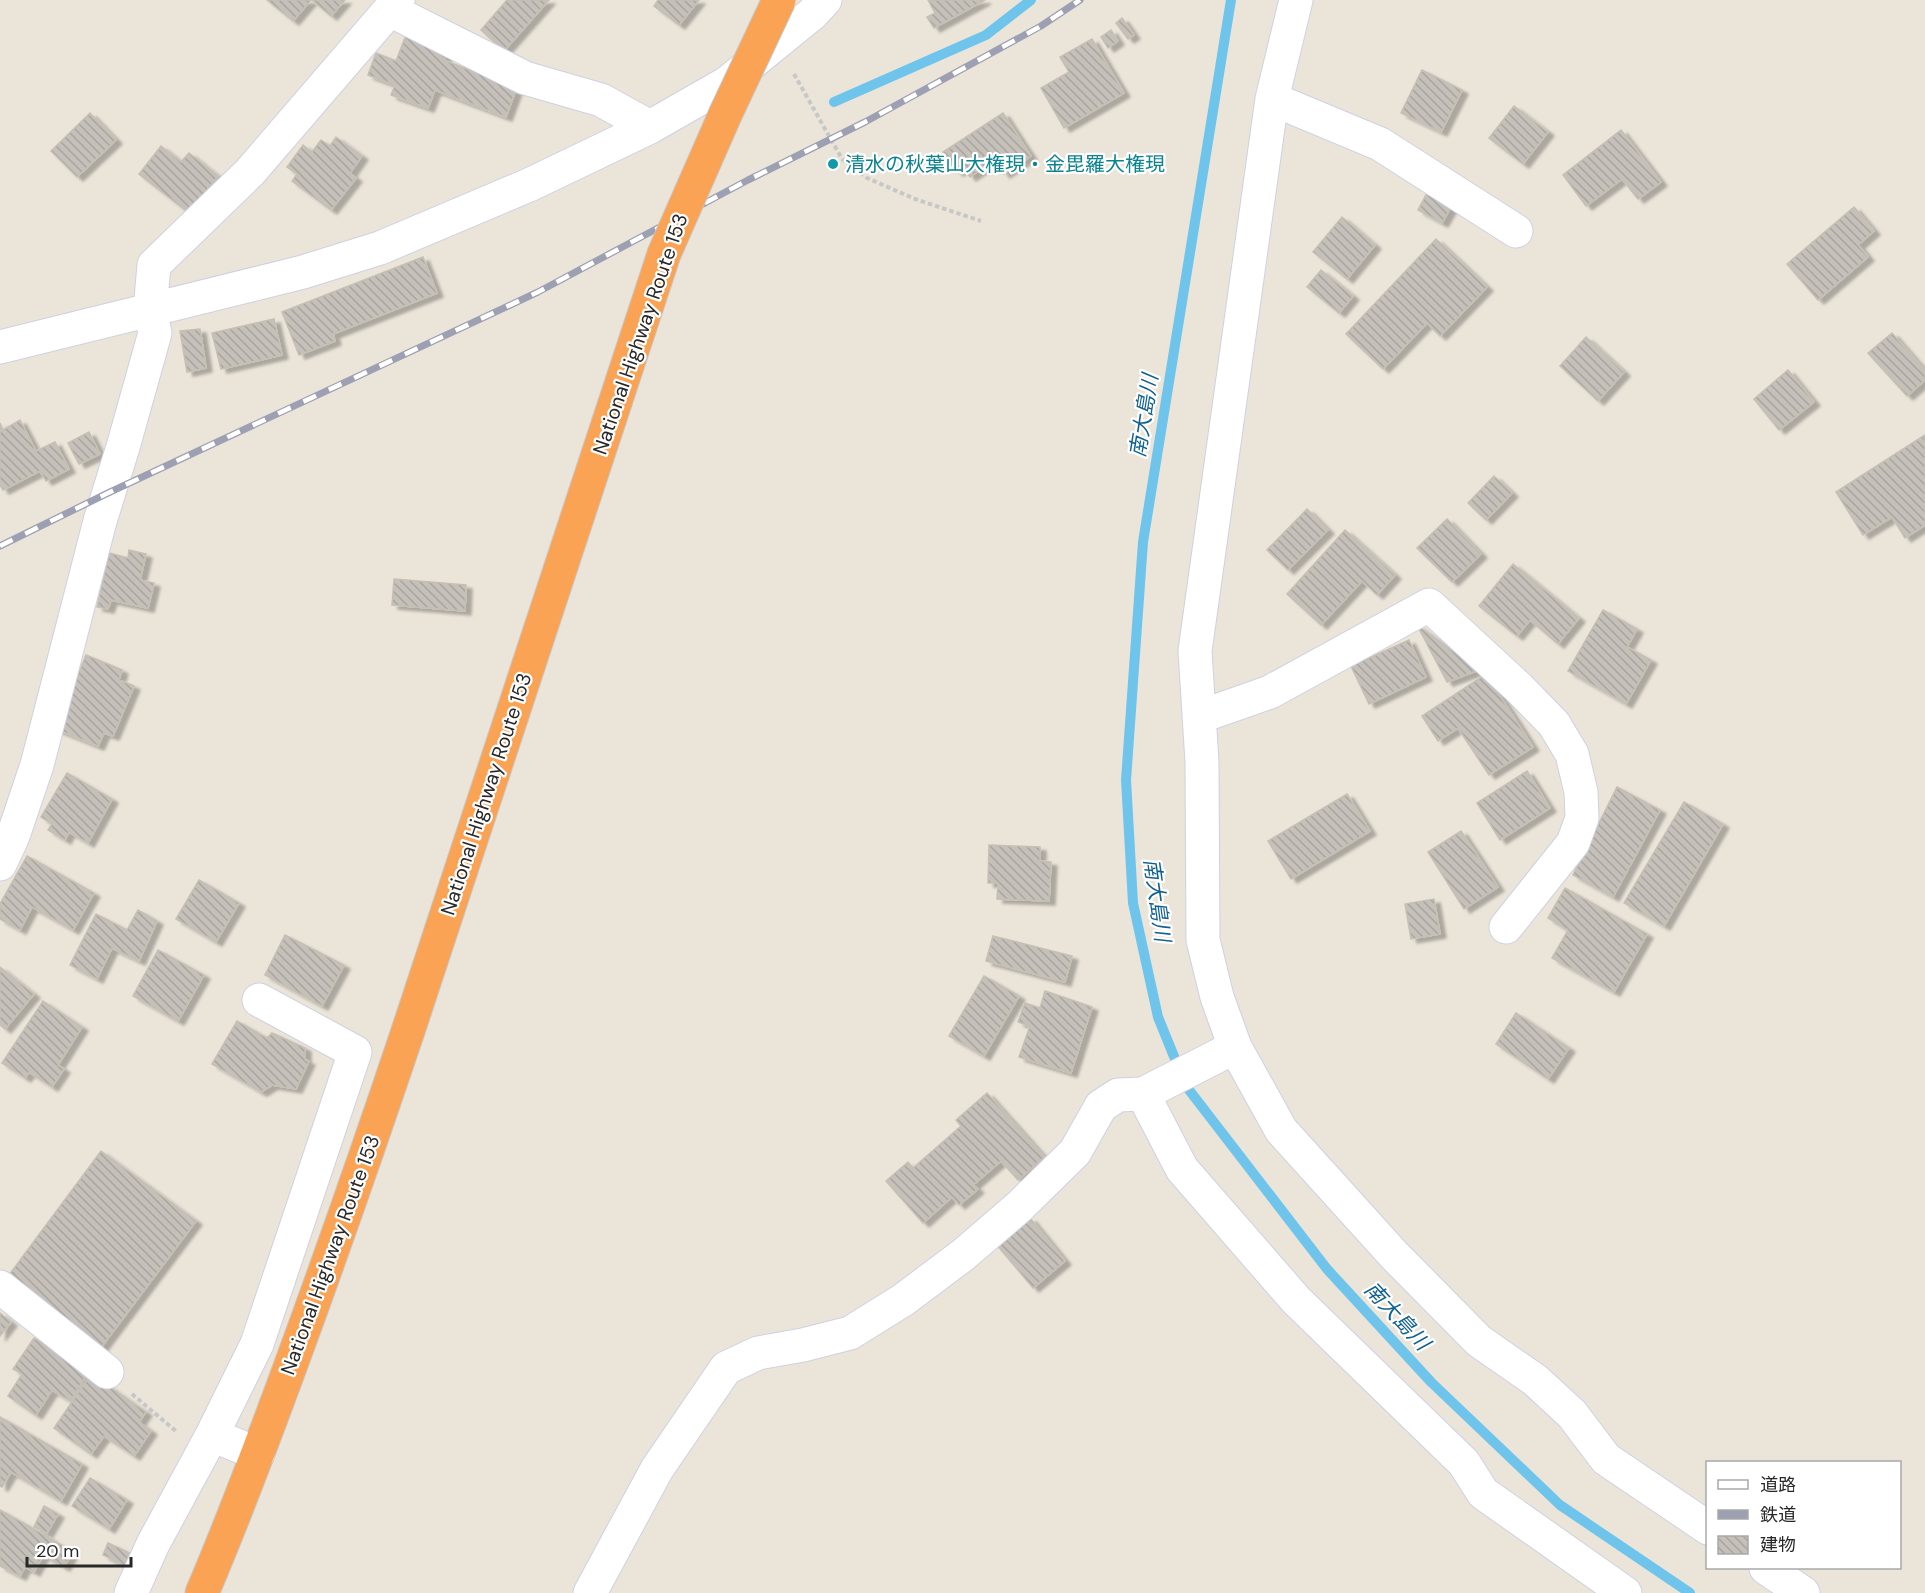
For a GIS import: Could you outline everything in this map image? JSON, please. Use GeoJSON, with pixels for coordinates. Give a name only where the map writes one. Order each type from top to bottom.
{"type":"FeatureCollection","features":[{"type":"Feature","properties":{"kind":"highway","name":"National Highway Route 153"},"geometry":{"type":"LineString","coordinates":[[202,1593],[258,1454],[350,1203],[664,254],[779,0]]}},
{"type":"Feature","properties":{"kind":"street"},"geometry":{"type":"LineString","coordinates":[[0,347],[303,272],[380,248],[529,185],[650,127],[727,83],[812,14],[825,0]]}},
{"type":"Feature","properties":{"kind":"street"},"geometry":{"type":"LineString","coordinates":[[1296,0],[1272,99],[1195,651],[1202,762],[1203,940],[1226,1052],[1281,1130],[1394,1255],[1479,1341],[1535,1380],[1572,1414],[1606,1459],[1706,1527]]}},
{"type":"Feature","properties":{"kind":"street"},"geometry":{"type":"LineString","coordinates":[[0,864],[14,836],[37,765],[100,521],[155,333],[150,311],[154,265],[250,172],[394,5],[525,78],[601,100],[650,127]]}},
{"type":"Feature","properties":{"kind":"street"},"geometry":{"type":"LineString","coordinates":[[1272,99],[1380,144],[1516,231]]}},
{"type":"Feature","properties":{"kind":"street"},"geometry":{"type":"LineString","coordinates":[[1199,717],[1270,692],[1429,605],[1526,695],[1554,724],[1572,753],[1581,792],[1582,818],[1573,843],[1506,927]]}},
{"type":"Feature","properties":{"kind":"street"},"geometry":{"type":"LineString","coordinates":[[131,1593],[153,1544],[208,1444],[257,1344],[355,1052],[259,1000]]}},
{"type":"Feature","properties":{"kind":"street"},"geometry":{"type":"LineString","coordinates":[[590,1593],[657,1469],[726,1368],[758,1353],[850,1333],[903,1300],[963,1255],[1020,1206],[1075,1152],[1101,1106],[1118,1095],[1156,1088],[1226,1052]]}},
{"type":"Feature","properties":{"kind":"street"},"geometry":{"type":"LineString","coordinates":[[1156,1088],[1182,1169],[1296,1300],[1464,1463],[1483,1493],[1625,1593]]}},
{"type":"Feature","properties":{"kind":"street"},"geometry":{"type":"LineString","coordinates":[[0,1287],[107,1372]]}},
{"type":"Feature","properties":{"kind":"street"},"geometry":{"type":"LineString","coordinates":[[208,1444],[258,1454]]}},
{"type":"Feature","properties":{"kind":"street"},"geometry":{"type":"LineString","coordinates":[[1767,1569],[1803,1593]]}},
{"type":"Feature","properties":{"kind":"path"},"geometry":{"type":"LineString","coordinates":[[789,66],[842,159],[867,178],[915,199],[981,221]]}},
{"type":"Feature","properties":{"kind":"path"},"geometry":{"type":"LineString","coordinates":[[107,1372],[208,1444]]}},
{"type":"Feature","properties":{"kind":"building"},"geometry":{"type":"Polygon","coordinates":[[[267,0],[311,0],[293,21],[267,0]]]}},
{"type":"Feature","properties":{"kind":"building"},"geometry":{"type":"Polygon","coordinates":[[[312,0],[345,0],[331,16],[312,0]]]}},
{"type":"Feature","properties":{"kind":"building"},"geometry":{"type":"Polygon","coordinates":[[[507,0],[549,0],[504,51],[481,30],[507,0]]]}},
{"type":"Feature","properties":{"kind":"building"},"geometry":{"type":"Polygon","coordinates":[[[658,0],[699,0],[679,25],[654,6],[658,0]]]}},
{"type":"Feature","properties":{"kind":"building"},"geometry":{"type":"Polygon","coordinates":[[[928,0],[985,0],[934,28],[927,17],[935,13],[928,0]]]}},
{"type":"Feature","properties":{"kind":"building"},"geometry":{"type":"Polygon","coordinates":[[[1122,18],[1134,35],[1128,39],[1116,23],[1122,18]]]}},
{"type":"Feature","properties":{"kind":"building"},"geometry":{"type":"Polygon","coordinates":[[[1111,30],[1118,41],[1108,48],[1101,37],[1111,30]]]}},
{"type":"Feature","properties":{"kind":"building"},"geometry":{"type":"Polygon","coordinates":[[[406,35],[448,51],[444,60],[472,71],[475,63],[520,79],[506,117],[435,90],[428,108],[391,95],[395,85],[368,75],[376,53],[396,61],[406,35]]]}},
{"type":"Feature","properties":{"kind":"building"},"geometry":{"type":"Polygon","coordinates":[[[1092,39],[1124,93],[1064,128],[1041,88],[1069,72],[1060,57],[1092,39]]]}},
{"type":"Feature","properties":{"kind":"building"},"geometry":{"type":"Polygon","coordinates":[[[1422,70],[1462,90],[1441,132],[1401,113],[1422,70]]]}},
{"type":"Feature","properties":{"kind":"building"},"geometry":{"type":"Polygon","coordinates":[[[1514,106],[1548,132],[1523,164],[1489,138],[1514,106]]]}},
{"type":"Feature","properties":{"kind":"building"},"geometry":{"type":"Polygon","coordinates":[[[90,113],[116,140],[77,177],[51,151],[90,113]]]}},
{"type":"Feature","properties":{"kind":"building"},"geometry":{"type":"Polygon","coordinates":[[[1003,113],[1031,156],[1004,174],[995,160],[970,177],[964,168],[957,172],[943,152],[1003,113]]]}},
{"type":"Feature","properties":{"kind":"building"},"geometry":{"type":"Polygon","coordinates":[[[1621,130],[1661,182],[1638,199],[1622,179],[1586,206],[1563,175],[1621,130]]]}},
{"type":"Feature","properties":{"kind":"building"},"geometry":{"type":"Polygon","coordinates":[[[336,137],[362,156],[350,173],[356,178],[331,210],[292,181],[297,174],[287,167],[303,145],[312,152],[321,140],[330,146],[336,137]]]}},
{"type":"Feature","properties":{"kind":"building"},"geometry":{"type":"Polygon","coordinates":[[[161,146],[181,162],[189,153],[218,176],[189,213],[139,174],[161,146]]]}},
{"type":"Feature","properties":{"kind":"building"},"geometry":{"type":"Polygon","coordinates":[[[1427,193],[1451,207],[1442,223],[1418,210],[1427,193]]]}},
{"type":"Feature","properties":{"kind":"building"},"geometry":{"type":"Polygon","coordinates":[[[1854,207],[1874,231],[1858,245],[1868,257],[1818,300],[1787,264],[1854,207]]]}},
{"type":"Feature","properties":{"kind":"building"},"geometry":{"type":"Polygon","coordinates":[[[1342,217],[1375,245],[1347,279],[1313,252],[1342,217]]]}},
{"type":"Feature","properties":{"kind":"building"},"geometry":{"type":"Polygon","coordinates":[[[1436,239],[1487,287],[1440,336],[1427,323],[1383,369],[1346,334],[1436,239]]]}},
{"type":"Feature","properties":{"kind":"building"},"geometry":{"type":"Polygon","coordinates":[[[423,257],[437,293],[333,334],[335,341],[299,355],[282,312],[423,257]]]}},
{"type":"Feature","properties":{"kind":"building"},"geometry":{"type":"Polygon","coordinates":[[[1321,270],[1353,296],[1339,313],[1307,287],[1321,270]]]}},
{"type":"Feature","properties":{"kind":"building"},"geometry":{"type":"Polygon","coordinates":[[[274,319],[282,355],[221,369],[212,333],[274,319]]]}},
{"type":"Feature","properties":{"kind":"building"},"geometry":{"type":"Polygon","coordinates":[[[200,329],[206,368],[187,372],[180,331],[200,329]]]}},
{"type":"Feature","properties":{"kind":"building"},"geometry":{"type":"Polygon","coordinates":[[[1892,333],[1925,371],[1925,380],[1907,396],[1868,353],[1892,333]]]}},
{"type":"Feature","properties":{"kind":"building"},"geometry":{"type":"Polygon","coordinates":[[[1586,337],[1624,372],[1598,401],[1560,366],[1586,337]]]}},
{"type":"Feature","properties":{"kind":"building"},"geometry":{"type":"Polygon","coordinates":[[[1788,370],[1814,402],[1779,430],[1754,399],[1788,370]]]}},
{"type":"Feature","properties":{"kind":"building"},"geometry":{"type":"Polygon","coordinates":[[[20,420],[36,451],[55,442],[69,469],[46,481],[40,471],[3,490],[0,485],[0,423],[3,430],[20,420]]]}},
{"type":"Feature","properties":{"kind":"building"},"geometry":{"type":"Polygon","coordinates":[[[89,432],[100,454],[79,464],[68,443],[89,432]]]}},
{"type":"Feature","properties":{"kind":"building"},"geometry":{"type":"Polygon","coordinates":[[[1925,435],[1925,525],[1905,538],[1892,517],[1863,535],[1836,492],[1925,435]]]}},
{"type":"Feature","properties":{"kind":"building"},"geometry":{"type":"Polygon","coordinates":[[[1494,476],[1512,493],[1486,520],[1468,503],[1494,476]]]}},
{"type":"Feature","properties":{"kind":"building"},"geometry":{"type":"Polygon","coordinates":[[[1307,509],[1328,530],[1288,570],[1267,550],[1307,509]]]}},
{"type":"Feature","properties":{"kind":"building"},"geometry":{"type":"Polygon","coordinates":[[[1447,519],[1481,554],[1452,582],[1417,548],[1447,519]]]}},
{"type":"Feature","properties":{"kind":"building"},"geometry":{"type":"Polygon","coordinates":[[[1345,530],[1395,575],[1377,595],[1362,581],[1321,625],[1287,594],[1345,530]]]}},
{"type":"Feature","properties":{"kind":"building"},"geometry":{"type":"Polygon","coordinates":[[[129,550],[146,554],[140,580],[154,583],[148,608],[111,600],[108,609],[97,607],[109,553],[128,558],[129,550]]]}},
{"type":"Feature","properties":{"kind":"building"},"geometry":{"type":"Polygon","coordinates":[[[1513,564],[1579,618],[1558,644],[1530,620],[1517,636],[1479,606],[1513,564]]]}},
{"type":"Feature","properties":{"kind":"building"},"geometry":{"type":"Polygon","coordinates":[[[394,579],[466,585],[465,611],[392,605],[394,579]]]}},
{"type":"Feature","properties":{"kind":"building"},"geometry":{"type":"Polygon","coordinates":[[[1603,610],[1637,629],[1627,647],[1651,660],[1626,704],[1568,671],[1603,610]]]}},
{"type":"Feature","properties":{"kind":"building"},"geometry":{"type":"Polygon","coordinates":[[[1417,625],[1479,670],[1447,682],[1417,625]]]}},
{"type":"Feature","properties":{"kind":"building"},"geometry":{"type":"Polygon","coordinates":[[[1409,640],[1426,677],[1369,704],[1351,666],[1409,640]]]}},
{"type":"Feature","properties":{"kind":"building"},"geometry":{"type":"Polygon","coordinates":[[[86,655],[122,670],[119,680],[134,686],[113,736],[104,733],[98,746],[56,729],[86,655]]]}},
{"type":"Feature","properties":{"kind":"building"},"geometry":{"type":"Polygon","coordinates":[[[1486,674],[1533,747],[1489,775],[1458,728],[1438,741],[1422,716],[1486,674]]]}},
{"type":"Feature","properties":{"kind":"building"},"geometry":{"type":"Polygon","coordinates":[[[1527,771],[1550,808],[1500,840],[1477,803],[1527,771]]]}},
{"type":"Feature","properties":{"kind":"building"},"geometry":{"type":"Polygon","coordinates":[[[67,773],[112,799],[88,843],[69,832],[65,840],[48,830],[52,824],[41,817],[67,773]]]}},
{"type":"Feature","properties":{"kind":"building"},"geometry":{"type":"Polygon","coordinates":[[[1617,787],[1660,810],[1613,897],[1573,875],[1617,787]]]}},
{"type":"Feature","properties":{"kind":"building"},"geometry":{"type":"Polygon","coordinates":[[[1347,794],[1370,831],[1291,879],[1268,841],[1347,794]]]}},
{"type":"Feature","properties":{"kind":"building"},"geometry":{"type":"Polygon","coordinates":[[[1684,802],[1723,824],[1664,926],[1624,903],[1684,802]]]}},
{"type":"Feature","properties":{"kind":"building"},"geometry":{"type":"Polygon","coordinates":[[[1461,831],[1498,887],[1464,909],[1428,852],[1461,831]]]}},
{"type":"Feature","properties":{"kind":"building"},"geometry":{"type":"Polygon","coordinates":[[[989,845],[1040,847],[1040,861],[1051,862],[1049,901],[997,899],[998,883],[988,883],[989,845]]]}},
{"type":"Feature","properties":{"kind":"building"},"geometry":{"type":"Polygon","coordinates":[[[27,856],[94,893],[73,930],[32,907],[20,930],[0,919],[0,904],[27,856]]]}},
{"type":"Feature","properties":{"kind":"building"},"geometry":{"type":"Polygon","coordinates":[[[199,880],[239,903],[216,942],[176,919],[199,880]]]}},
{"type":"Feature","properties":{"kind":"building"},"geometry":{"type":"Polygon","coordinates":[[[1565,888],[1647,934],[1614,992],[1552,958],[1568,930],[1548,918],[1565,888]]]}},
{"type":"Feature","properties":{"kind":"building"},"geometry":{"type":"Polygon","coordinates":[[[1434,899],[1440,934],[1411,939],[1405,904],[1434,899]]]}},
{"type":"Feature","properties":{"kind":"building"},"geometry":{"type":"Polygon","coordinates":[[[138,910],[157,921],[139,961],[112,948],[97,979],[70,965],[96,914],[127,930],[138,910]]]}},
{"type":"Feature","properties":{"kind":"building"},"geometry":{"type":"Polygon","coordinates":[[[285,935],[344,965],[322,1006],[265,975],[285,935]]]}},
{"type":"Feature","properties":{"kind":"building"},"geometry":{"type":"Polygon","coordinates":[[[993,936],[1072,956],[1065,982],[986,961],[993,936]]]}},
{"type":"Feature","properties":{"kind":"building"},"geometry":{"type":"Polygon","coordinates":[[[158,950],[204,975],[178,1021],[133,996],[158,950]]]}},
{"type":"Feature","properties":{"kind":"building"},"geometry":{"type":"Polygon","coordinates":[[[0,967],[34,994],[5,1029],[0,1025],[0,967]]]}},
{"type":"Feature","properties":{"kind":"building"},"geometry":{"type":"Polygon","coordinates":[[[984,976],[1019,996],[984,1056],[949,1036],[984,976]]]}},
{"type":"Feature","properties":{"kind":"building"},"geometry":{"type":"Polygon","coordinates":[[[1045,991],[1092,1007],[1071,1073],[1019,1057],[1030,1026],[1018,1022],[1025,1003],[1040,1008],[1045,991]]]}},
{"type":"Feature","properties":{"kind":"building"},"geometry":{"type":"Polygon","coordinates":[[[43,1001],[82,1027],[58,1065],[64,1069],[52,1087],[29,1072],[25,1078],[2,1063],[43,1001]]]}},
{"type":"Feature","properties":{"kind":"building"},"geometry":{"type":"Polygon","coordinates":[[[1516,1013],[1569,1048],[1548,1079],[1496,1044],[1516,1013]]]}},
{"type":"Feature","properties":{"kind":"building"},"geometry":{"type":"Polygon","coordinates":[[[237,1021],[267,1038],[272,1033],[305,1048],[305,1060],[309,1061],[296,1089],[272,1085],[261,1092],[212,1064],[237,1021]]]}},
{"type":"Feature","properties":{"kind":"building"},"geometry":{"type":"Polygon","coordinates":[[[987,1093],[1044,1157],[1018,1180],[1001,1161],[973,1185],[978,1189],[959,1205],[952,1197],[923,1223],[886,1181],[908,1162],[913,1168],[961,1126],[956,1120],[987,1093]]]}},
{"type":"Feature","properties":{"kind":"building"},"geometry":{"type":"Polygon","coordinates":[[[101,1151],[196,1221],[97,1353],[3,1283],[101,1151]]]}},
{"type":"Feature","properties":{"kind":"building"},"geometry":{"type":"Polygon","coordinates":[[[1030,1218],[1065,1261],[1033,1288],[997,1245],[1030,1218]]]}},
{"type":"Feature","properties":{"kind":"building"},"geometry":{"type":"Polygon","coordinates":[[[0,1313],[11,1322],[0,1336],[0,1313]]]}},
{"type":"Feature","properties":{"kind":"building"},"geometry":{"type":"Polygon","coordinates":[[[34,1338],[88,1373],[70,1401],[52,1390],[36,1415],[8,1396],[22,1374],[13,1369],[34,1338]]]}},
{"type":"Feature","properties":{"kind":"building"},"geometry":{"type":"Polygon","coordinates":[[[91,1374],[146,1412],[139,1422],[151,1431],[134,1456],[104,1436],[91,1454],[54,1428],[91,1374]]]}},
{"type":"Feature","properties":{"kind":"building"},"geometry":{"type":"Polygon","coordinates":[[[0,1417],[82,1464],[61,1501],[11,1472],[2,1487],[0,1486],[0,1417]]]}},
{"type":"Feature","properties":{"kind":"building"},"geometry":{"type":"Polygon","coordinates":[[[90,1478],[127,1500],[109,1529],[72,1506],[90,1478]]]}},
{"type":"Feature","properties":{"kind":"building"},"geometry":{"type":"Polygon","coordinates":[[[44,1506],[58,1514],[47,1533],[34,1527],[44,1506]]]}},
{"type":"Feature","properties":{"kind":"building"},"geometry":{"type":"Polygon","coordinates":[[[0,1510],[52,1539],[34,1572],[25,1567],[20,1576],[0,1566],[0,1510]]]}},
{"type":"Feature","properties":{"kind":"building"},"geometry":{"type":"Polygon","coordinates":[[[54,1541],[73,1551],[64,1567],[45,1556],[54,1541]]]}},
{"type":"Feature","properties":{"kind":"building"},"geometry":{"type":"Polygon","coordinates":[[[108,1543],[130,1553],[124,1565],[103,1555],[108,1543]]]}},
{"type":"Feature","properties":{"kind":"waterway"},"geometry":{"type":"LineString","coordinates":[[834,102],[986,35],[1031,0]]}},
{"type":"Feature","properties":{"kind":"waterway","name":"南大島川"},"geometry":{"type":"LineString","coordinates":[[1231,0],[1143,542],[1126,780],[1133,903],[1158,1017],[1186,1086],[1327,1269],[1431,1382],[1560,1505],[1690,1593]]}},
{"type":"Feature","properties":{"kind":"railway"},"geometry":{"type":"LineString","coordinates":[[0,546],[108,493],[538,292],[748,180],[865,122],[1041,26],[1080,0]]}},
{"type":"Feature","properties":{"kind":"place","name":"清水の秋葉山大権現・金毘羅大権現"},"geometry":{"type":"Point","coordinates":[833,164]}}]}
